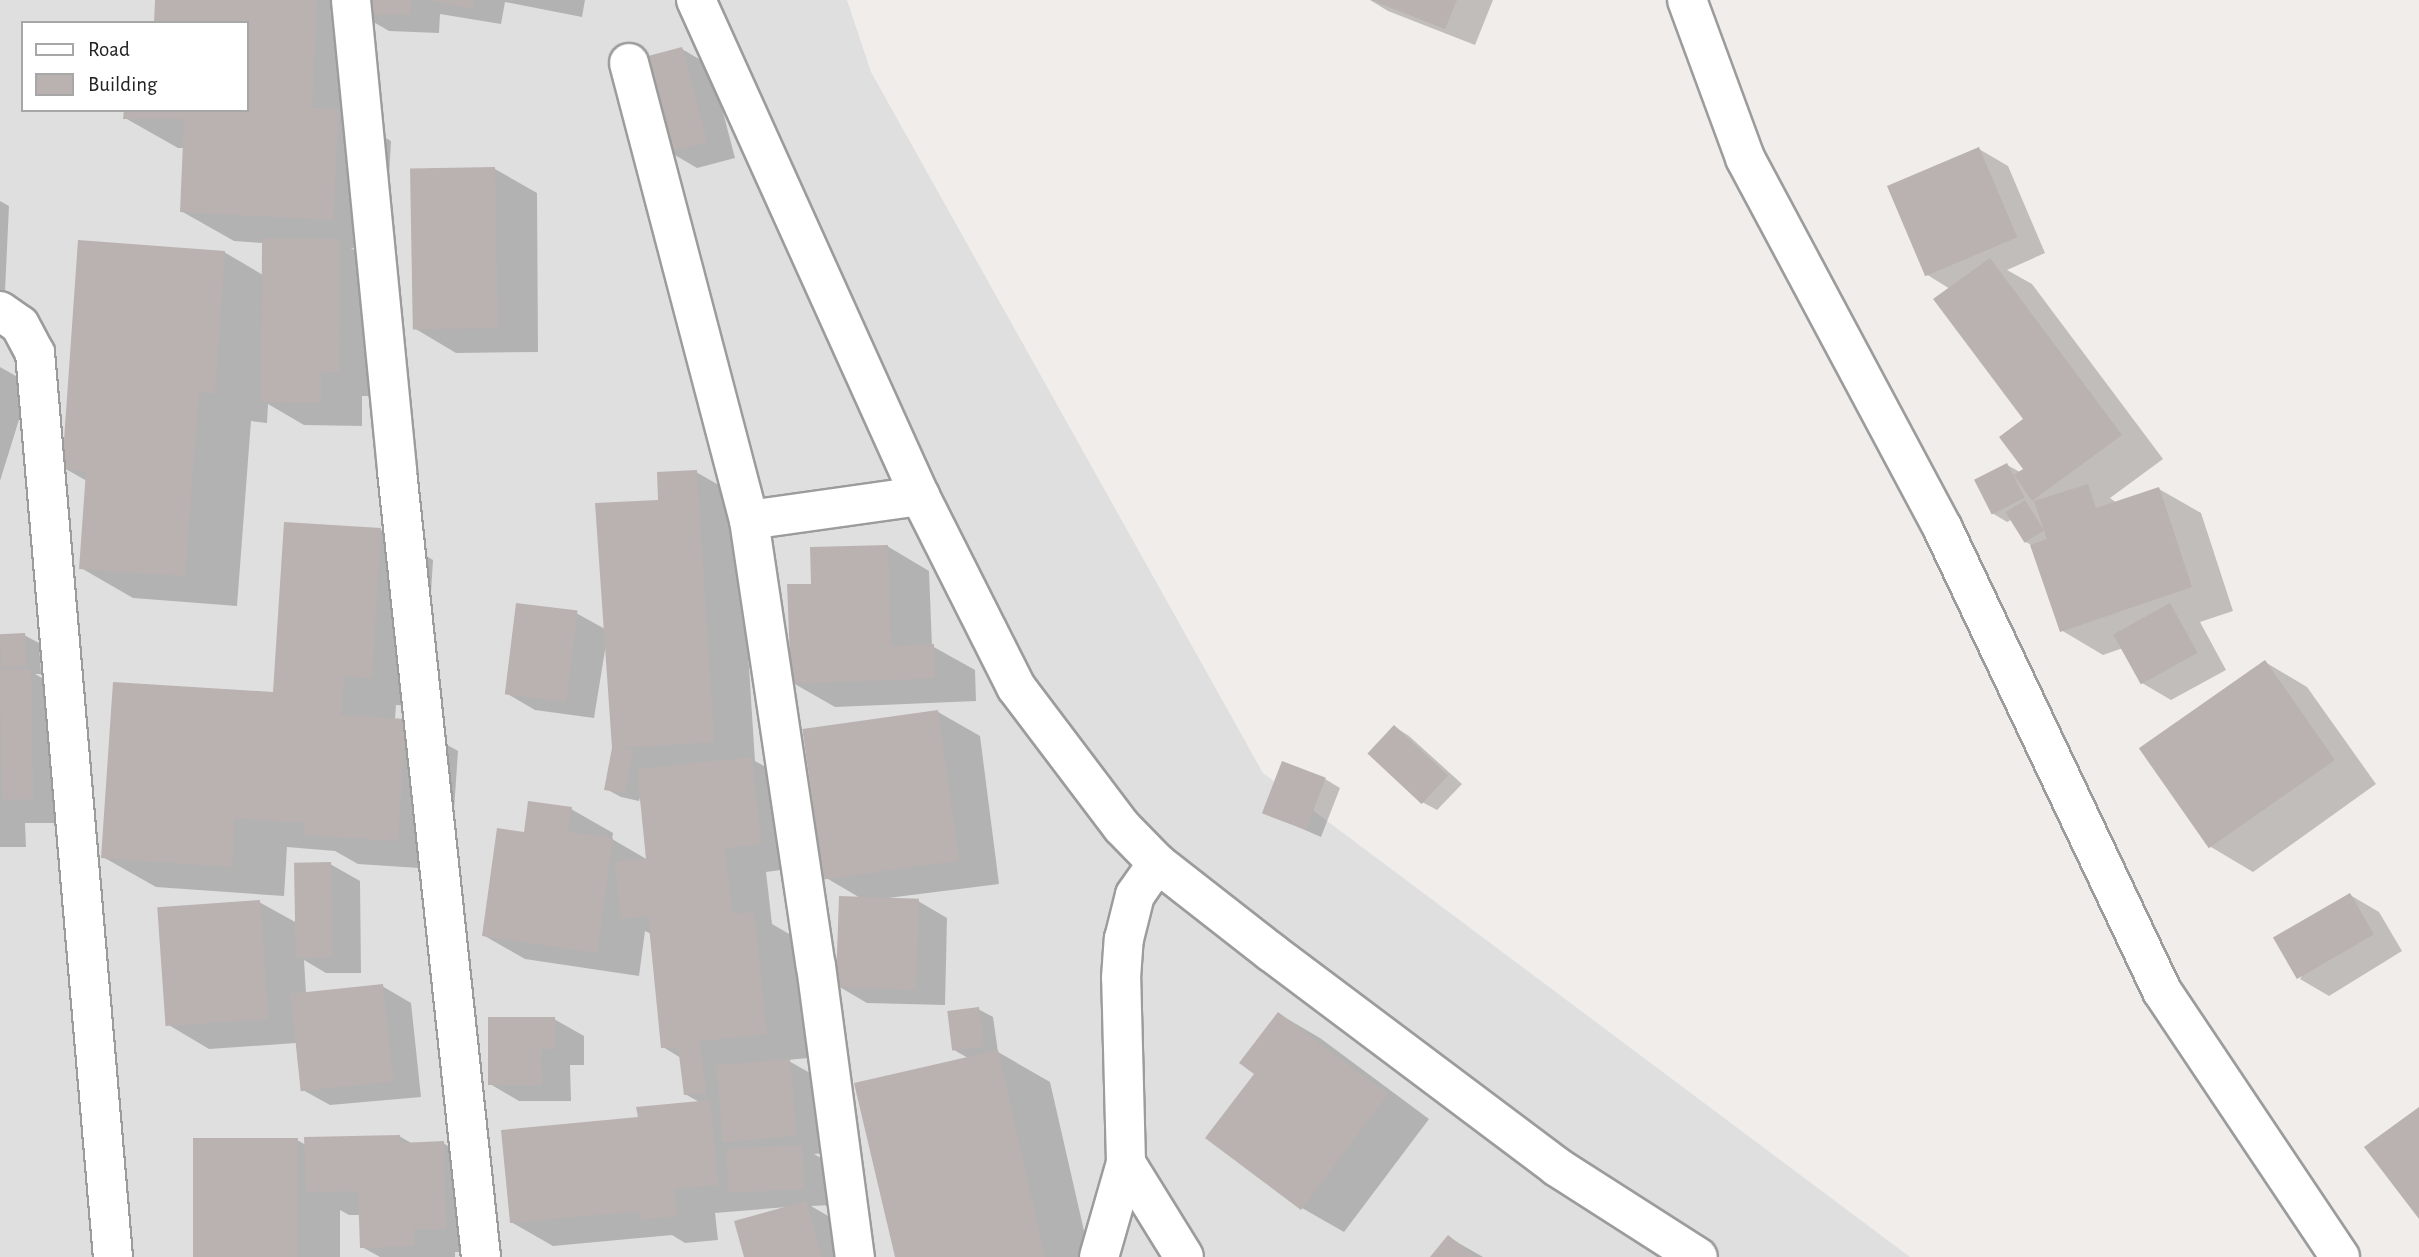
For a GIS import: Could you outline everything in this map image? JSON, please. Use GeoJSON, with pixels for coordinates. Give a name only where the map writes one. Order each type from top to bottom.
{"type":"FeatureCollection","features":[{"type":"Feature","properties":{"kind":"street"},"geometry":{"type":"LineString","coordinates":[[351,0],[397,471],[481,1257]]}},
{"type":"Feature","properties":{"kind":"street"},"geometry":{"type":"LineString","coordinates":[[696,0],[920,496],[1016,687],[1122,827],[1157,863],[1557,1167],[1699,1257]]}},
{"type":"Feature","properties":{"kind":"street"},"geometry":{"type":"LineString","coordinates":[[1687,0],[1745,158],[1943,529],[2162,991],[2340,1257]]}},
{"type":"Feature","properties":{"kind":"street"},"geometry":{"type":"LineString","coordinates":[[629,63],[749,520],[816,966],[855,1257]]}},
{"type":"Feature","properties":{"kind":"street"},"geometry":{"type":"LineString","coordinates":[[0,311],[20,325],[35,353],[113,1257]]}},
{"type":"Feature","properties":{"kind":"street"},"geometry":{"type":"LineString","coordinates":[[749,520],[920,496]]}},
{"type":"Feature","properties":{"kind":"street"},"geometry":{"type":"LineString","coordinates":[[1100,1257],[1126,1163],[1121,978],[1124,939],[1135,895],[1157,863]]}},
{"type":"Feature","properties":{"kind":"street"},"geometry":{"type":"LineString","coordinates":[[1126,1163],[1184,1257]]}},
{"type":"Feature","properties":{"kind":"shaded area"},"geometry":{"type":"Polygon","coordinates":[[[0,0],[847,0],[871,72],[1263,773],[1910,1257],[0,1257],[0,0]]]}},
{"type":"Feature","properties":{"kind":"building"},"geometry":{"type":"Polygon","coordinates":[[[155,0],[317,0],[312,108],[339,109],[333,220],[180,212],[184,119],[123,119],[124,112],[248,112],[248,21],[154,21],[155,0]]]}},
{"type":"Feature","properties":{"kind":"building"},"geometry":{"type":"Polygon","coordinates":[[[358,0],[411,0],[411,15],[358,15],[358,0]]]}},
{"type":"Feature","properties":{"kind":"building"},"geometry":{"type":"Polygon","coordinates":[[[430,0],[474,0],[472,9],[430,0]]]}},
{"type":"Feature","properties":{"kind":"building"},"geometry":{"type":"Polygon","coordinates":[[[1371,0],[1457,0],[1445,29],[1371,0]]]}},
{"type":"Feature","properties":{"kind":"building"},"geometry":{"type":"Polygon","coordinates":[[[682,47],[707,142],[668,152],[642,58],[682,47]]]}},
{"type":"Feature","properties":{"kind":"building"},"geometry":{"type":"Polygon","coordinates":[[[1979,147],[2017,237],[1925,276],[1887,186],[1979,147]]]}},
{"type":"Feature","properties":{"kind":"building"},"geometry":{"type":"Polygon","coordinates":[[[495,167],[498,328],[413,329],[410,168],[495,167]]]}},
{"type":"Feature","properties":{"kind":"building"},"geometry":{"type":"Polygon","coordinates":[[[262,238],[340,239],[339,372],[321,372],[321,403],[261,402],[262,238]]]}},
{"type":"Feature","properties":{"kind":"building"},"geometry":{"type":"Polygon","coordinates":[[[78,240],[225,251],[215,394],[199,392],[185,576],[79,569],[86,471],[62,469],[78,240]]]}},
{"type":"Feature","properties":{"kind":"building"},"geometry":{"type":"Polygon","coordinates":[[[1990,258],[2122,435],[2032,501],[2014,475],[2023,469],[1999,437],[2023,419],[1933,299],[1990,258]]]}},
{"type":"Feature","properties":{"kind":"building"},"geometry":{"type":"Polygon","coordinates":[[[2007,463],[2025,498],[1992,515],[1974,480],[2007,463]]]}},
{"type":"Feature","properties":{"kind":"building"},"geometry":{"type":"Polygon","coordinates":[[[697,470],[714,742],[620,748],[633,750],[625,793],[604,790],[612,748],[595,503],[658,500],[657,472],[697,470]]]}},
{"type":"Feature","properties":{"kind":"building"},"geometry":{"type":"Polygon","coordinates":[[[2088,484],[2096,508],[2159,487],[2192,587],[2060,632],[2030,545],[2047,539],[2034,501],[2088,484]]]}},
{"type":"Feature","properties":{"kind":"building"},"geometry":{"type":"Polygon","coordinates":[[[2025,500],[2044,531],[2025,543],[2005,512],[2025,500]]]}},
{"type":"Feature","properties":{"kind":"building"},"geometry":{"type":"Polygon","coordinates":[[[284,522],[381,528],[372,678],[344,676],[341,715],[406,719],[398,841],[304,835],[305,823],[235,818],[232,867],[101,858],[113,682],[273,692],[284,522]]]}},
{"type":"Feature","properties":{"kind":"building"},"geometry":{"type":"Polygon","coordinates":[[[888,545],[891,646],[934,644],[935,678],[791,684],[787,584],[811,584],[810,547],[888,545]]]}},
{"type":"Feature","properties":{"kind":"building"},"geometry":{"type":"Polygon","coordinates":[[[516,603],[578,611],[566,702],[505,694],[516,603]]]}},
{"type":"Feature","properties":{"kind":"building"},"geometry":{"type":"Polygon","coordinates":[[[2170,603],[2198,653],[2141,684],[2113,635],[2170,603]]]}},
{"type":"Feature","properties":{"kind":"building"},"geometry":{"type":"Polygon","coordinates":[[[25,633],[27,666],[2,667],[0,634],[25,633]]]}},
{"type":"Feature","properties":{"kind":"building"},"geometry":{"type":"Polygon","coordinates":[[[2265,660],[2335,760],[2209,848],[2139,748],[2265,660]]]}},
{"type":"Feature","properties":{"kind":"building"},"geometry":{"type":"Polygon","coordinates":[[[31,669],[33,799],[2,800],[0,670],[31,669]]]}},
{"type":"Feature","properties":{"kind":"building"},"geometry":{"type":"Polygon","coordinates":[[[938,710],[959,861],[823,880],[802,729],[938,710]]]}},
{"type":"Feature","properties":{"kind":"building"},"geometry":{"type":"Polygon","coordinates":[[[1394,725],[1448,775],[1422,804],[1367,754],[1394,725]]]}},
{"type":"Feature","properties":{"kind":"building"},"geometry":{"type":"Polygon","coordinates":[[[752,757],[761,844],[725,848],[732,914],[754,912],[767,1034],[700,1041],[706,1093],[684,1095],[678,1047],[661,1048],[648,916],[621,919],[615,862],[646,859],[637,769],[752,757]]]}},
{"type":"Feature","properties":{"kind":"building"},"geometry":{"type":"Polygon","coordinates":[[[1282,761],[1326,778],[1306,830],[1262,813],[1282,761]]]}},
{"type":"Feature","properties":{"kind":"building"},"geometry":{"type":"Polygon","coordinates":[[[528,801],[572,807],[568,832],[613,838],[597,953],[482,936],[497,828],[524,832],[528,801]]]}},
{"type":"Feature","properties":{"kind":"building"},"geometry":{"type":"Polygon","coordinates":[[[331,862],[333,957],[296,958],[294,863],[331,862]]]}},
{"type":"Feature","properties":{"kind":"building"},"geometry":{"type":"Polygon","coordinates":[[[2350,893],[2374,935],[2297,979],[2273,938],[2350,893]]]}},
{"type":"Feature","properties":{"kind":"building"},"geometry":{"type":"Polygon","coordinates":[[[839,896],[919,899],[916,990],[836,987],[839,896]]]}},
{"type":"Feature","properties":{"kind":"building"},"geometry":{"type":"Polygon","coordinates":[[[260,900],[268,1019],[166,1026],[157,907],[260,900]]]}},
{"type":"Feature","properties":{"kind":"building"},"geometry":{"type":"Polygon","coordinates":[[[383,984],[393,1081],[301,1091],[291,994],[383,984]]]}},
{"type":"Feature","properties":{"kind":"building"},"geometry":{"type":"Polygon","coordinates":[[[979,1007],[984,1047],[952,1051],[947,1011],[979,1007]]]}},
{"type":"Feature","properties":{"kind":"building"},"geometry":{"type":"Polygon","coordinates":[[[1278,1012],[1388,1094],[1301,1210],[1205,1138],[1254,1074],[1239,1063],[1278,1012]]]}},
{"type":"Feature","properties":{"kind":"building"},"geometry":{"type":"Polygon","coordinates":[[[488,1017],[555,1017],[555,1049],[541,1049],[542,1085],[488,1085],[488,1017]]]}},
{"type":"Feature","properties":{"kind":"building"},"geometry":{"type":"Polygon","coordinates":[[[998,1050],[1045,1257],[895,1257],[854,1083],[998,1050]]]}},
{"type":"Feature","properties":{"kind":"building"},"geometry":{"type":"Polygon","coordinates":[[[790,1059],[797,1136],[723,1142],[716,1065],[790,1059]]]}},
{"type":"Feature","properties":{"kind":"building"},"geometry":{"type":"Polygon","coordinates":[[[710,1100],[718,1185],[674,1189],[677,1216],[641,1220],[640,1211],[510,1223],[501,1130],[638,1117],[636,1107],[710,1100]]]}},
{"type":"Feature","properties":{"kind":"building"},"geometry":{"type":"Polygon","coordinates":[[[2419,1107],[2419,1219],[2364,1147],[2419,1107]]]}},
{"type":"Feature","properties":{"kind":"building"},"geometry":{"type":"Polygon","coordinates":[[[400,1135],[400,1143],[444,1141],[446,1229],[414,1229],[414,1246],[360,1248],[358,1191],[306,1192],[304,1137],[400,1135]]]}},
{"type":"Feature","properties":{"kind":"building"},"geometry":{"type":"Polygon","coordinates":[[[193,1138],[298,1138],[298,1257],[193,1257],[193,1138]]]}},
{"type":"Feature","properties":{"kind":"building"},"geometry":{"type":"Polygon","coordinates":[[[802,1145],[804,1189],[728,1193],[726,1149],[802,1145]]]}},
{"type":"Feature","properties":{"kind":"building"},"geometry":{"type":"Polygon","coordinates":[[[806,1201],[822,1257],[744,1257],[734,1221],[806,1201]]]}},
{"type":"Feature","properties":{"kind":"building"},"geometry":{"type":"Polygon","coordinates":[[[1448,1235],[1476,1257],[1430,1257],[1448,1235]]]}}]}
